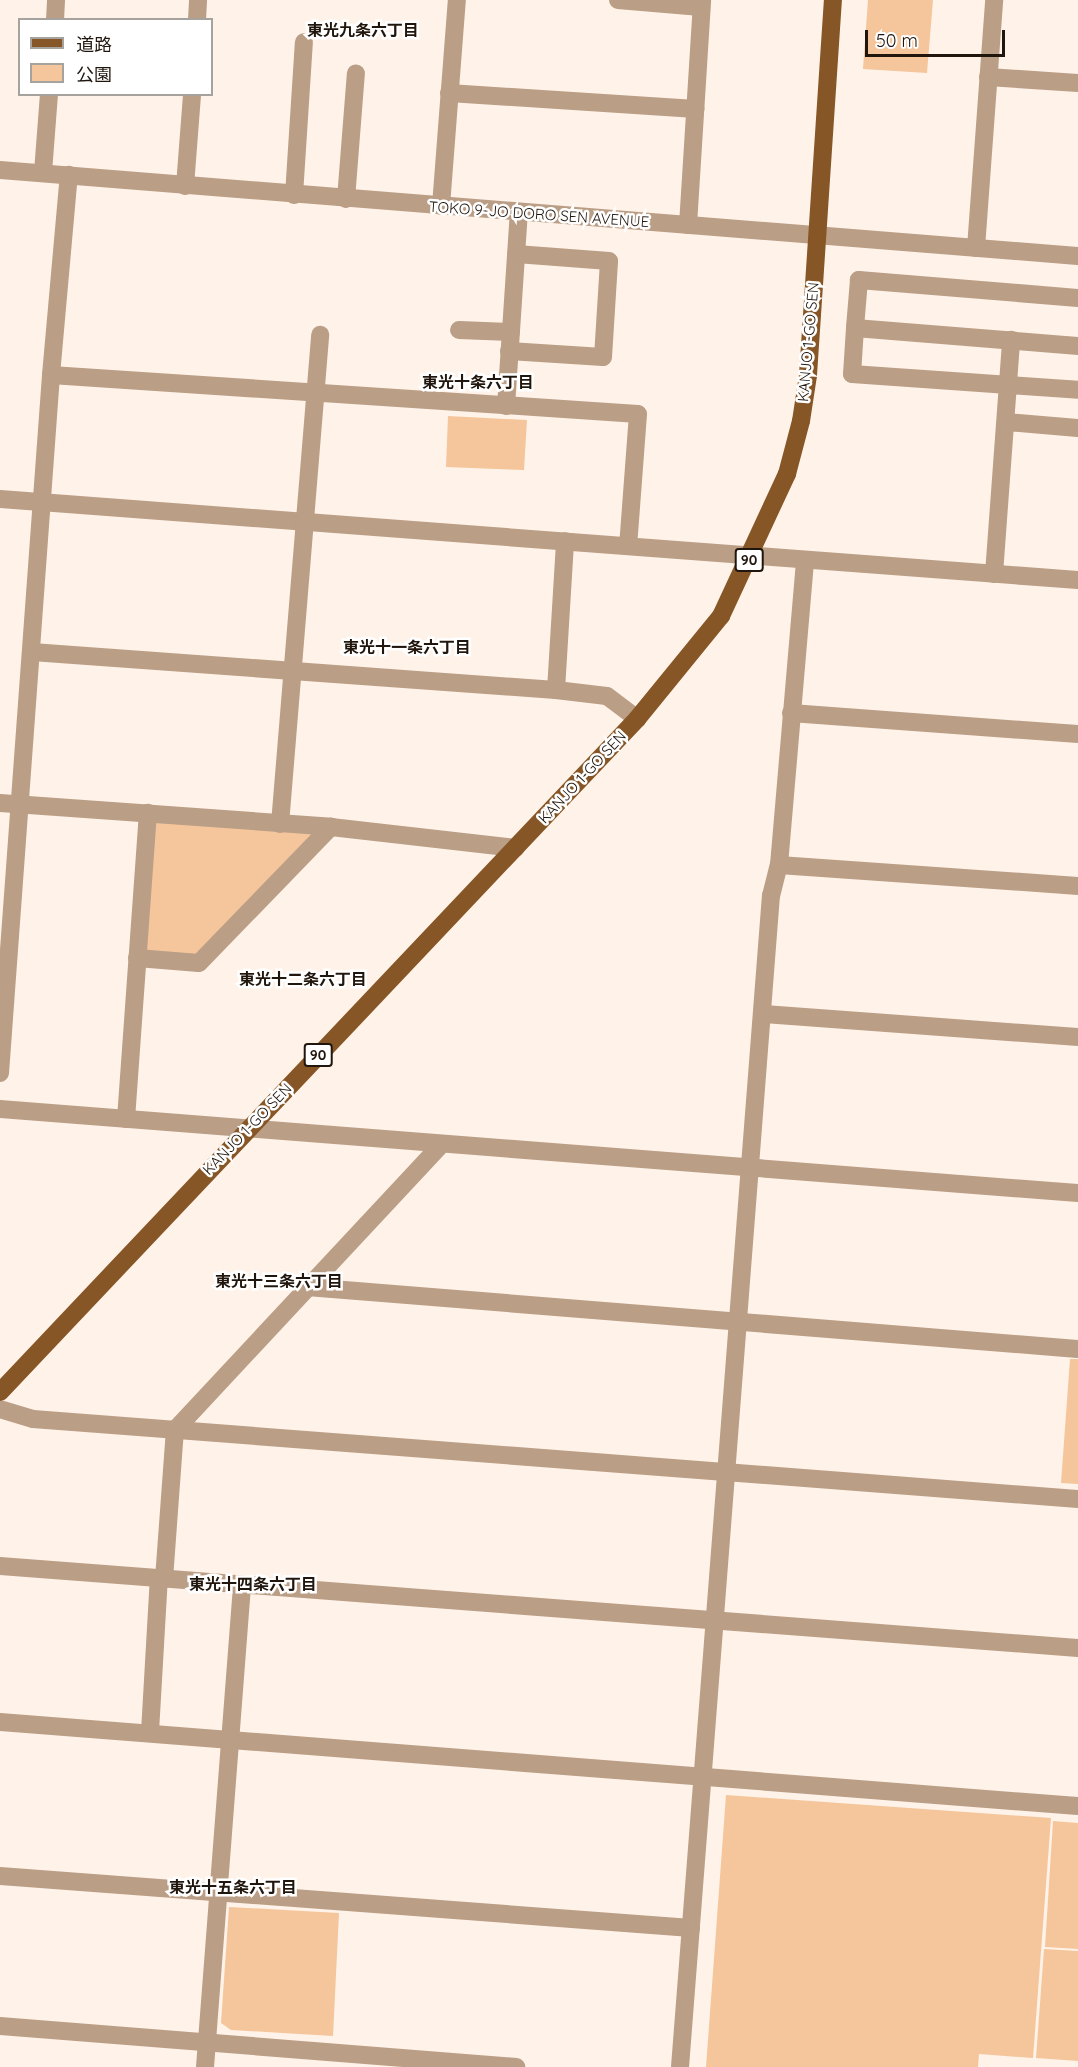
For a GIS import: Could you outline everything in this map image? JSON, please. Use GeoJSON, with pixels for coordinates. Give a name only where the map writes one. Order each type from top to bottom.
{"type":"FeatureCollection","features":[{"type":"Feature","properties":{"kind":"main road","name":"KANJO 1-GO SEN"},"geometry":{"type":"LineString","coordinates":[[0,1392],[638,719],[721,616],[787,474],[801,421],[808,375],[833,0]]}},
{"type":"Feature","properties":{"kind":"street"},"geometry":{"type":"LineString","coordinates":[[55,18],[56,0]]}},
{"type":"Feature","properties":{"kind":"street"},"geometry":{"type":"LineString","coordinates":[[197,18],[198,0]]}},
{"type":"Feature","properties":{"kind":"street"},"geometry":{"type":"LineString","coordinates":[[441,206],[457,0]]}},
{"type":"Feature","properties":{"kind":"street"},"geometry":{"type":"LineString","coordinates":[[618,0],[702,3],[688,225]]}},
{"type":"Feature","properties":{"kind":"street"},"geometry":{"type":"LineString","coordinates":[[976,248],[994,0]]}},
{"type":"Feature","properties":{"kind":"street"},"geometry":{"type":"LineString","coordinates":[[294,195],[304,42]]}},
{"type":"Feature","properties":{"kind":"street"},"geometry":{"type":"LineString","coordinates":[[346,199],[356,73]]}},
{"type":"Feature","properties":{"kind":"street"},"geometry":{"type":"LineString","coordinates":[[988,76],[1078,83]]}},
{"type":"Feature","properties":{"kind":"street"},"geometry":{"type":"LineString","coordinates":[[449,93],[695,110]]}},
{"type":"Feature","properties":{"kind":"street"},"geometry":{"type":"LineString","coordinates":[[43,172],[49,96]]}},
{"type":"Feature","properties":{"kind":"street"},"geometry":{"type":"LineString","coordinates":[[186,186],[192,96]]}},
{"type":"Feature","properties":{"kind":"street","name":"TOKO 9-JO DORO SEN AVENUE"},"geometry":{"type":"LineString","coordinates":[[0,170],[1078,256]]}},
{"type":"Feature","properties":{"kind":"street"},"geometry":{"type":"LineString","coordinates":[[0,1073],[9,804],[32,652],[51,375],[69,175]]}},
{"type":"Feature","properties":{"kind":"street"},"geometry":{"type":"LineString","coordinates":[[506,406],[519,212]]}},
{"type":"Feature","properties":{"kind":"street"},"geometry":{"type":"LineString","coordinates":[[509,351],[603,357],[609,261],[516,254]]}},
{"type":"Feature","properties":{"kind":"street"},"geometry":{"type":"LineString","coordinates":[[1078,298],[859,280],[852,374],[1078,390]]}},
{"type":"Feature","properties":{"kind":"street"},"geometry":{"type":"LineString","coordinates":[[855,328],[1078,346]]}},
{"type":"Feature","properties":{"kind":"street"},"geometry":{"type":"LineString","coordinates":[[459,330],[511,332]]}},
{"type":"Feature","properties":{"kind":"street"},"geometry":{"type":"LineString","coordinates":[[280,824],[320,335]]}},
{"type":"Feature","properties":{"kind":"street"},"geometry":{"type":"LineString","coordinates":[[994,574],[1011,340]]}},
{"type":"Feature","properties":{"kind":"street"},"geometry":{"type":"LineString","coordinates":[[51,375],[315,395],[638,414],[628,546]]}},
{"type":"Feature","properties":{"kind":"street"},"geometry":{"type":"LineString","coordinates":[[1006,422],[1078,428]]}},
{"type":"Feature","properties":{"kind":"street"},"geometry":{"type":"LineString","coordinates":[[0,499],[1078,580]]}},
{"type":"Feature","properties":{"kind":"street"},"geometry":{"type":"LineString","coordinates":[[556,690],[566,541]]}},
{"type":"Feature","properties":{"kind":"street"},"geometry":{"type":"LineString","coordinates":[[680,2067],[737,1322],[764,1014],[771,896],[779,865],[805,560]]}},
{"type":"Feature","properties":{"kind":"street"},"geometry":{"type":"LineString","coordinates":[[32,652],[556,690],[607,696],[638,719]]}},
{"type":"Feature","properties":{"kind":"street"},"geometry":{"type":"LineString","coordinates":[[791,713],[1078,734]]}},
{"type":"Feature","properties":{"kind":"street"},"geometry":{"type":"LineString","coordinates":[[9,804],[331,827],[516,848]]}},
{"type":"Feature","properties":{"kind":"street"},"geometry":{"type":"LineString","coordinates":[[126,1119],[148,813]]}},
{"type":"Feature","properties":{"kind":"street"},"geometry":{"type":"LineString","coordinates":[[137,958],[199,963],[331,827]]}},
{"type":"Feature","properties":{"kind":"street"},"geometry":{"type":"LineString","coordinates":[[779,865],[1078,886]]}},
{"type":"Feature","properties":{"kind":"street"},"geometry":{"type":"LineString","coordinates":[[764,1014],[1078,1037]]}},
{"type":"Feature","properties":{"kind":"street"},"geometry":{"type":"LineString","coordinates":[[0,1109],[246,1130],[1078,1193]]}},
{"type":"Feature","properties":{"kind":"street"},"geometry":{"type":"LineString","coordinates":[[150,1732],[175,1430],[442,1144]]}},
{"type":"Feature","properties":{"kind":"street"},"geometry":{"type":"LineString","coordinates":[[307,1287],[1078,1349]]}},
{"type":"Feature","properties":{"kind":"street"},"geometry":{"type":"LineString","coordinates":[[0,1409],[33,1419],[1078,1499]]}},
{"type":"Feature","properties":{"kind":"street"},"geometry":{"type":"LineString","coordinates":[[0,1566],[1078,1648]]}},
{"type":"Feature","properties":{"kind":"street"},"geometry":{"type":"LineString","coordinates":[[206,2067],[217,1893],[242,1584]]}},
{"type":"Feature","properties":{"kind":"street"},"geometry":{"type":"LineString","coordinates":[[0,1722],[1078,1806]]}},
{"type":"Feature","properties":{"kind":"street"},"geometry":{"type":"LineString","coordinates":[[0,1876],[691,1928]]}},
{"type":"Feature","properties":{"kind":"street"},"geometry":{"type":"LineString","coordinates":[[0,2026],[516,2067]]}},
{"type":"Feature","properties":{"kind":"green space"},"geometry":{"type":"Polygon","coordinates":[[[868,0],[933,0],[927,73],[863,69],[868,0]]]}},
{"type":"Feature","properties":{"kind":"green space"},"geometry":{"type":"Polygon","coordinates":[[[448,416],[527,420],[524,470],[446,467],[448,416]]]}},
{"type":"Feature","properties":{"kind":"green space"},"geometry":{"type":"Polygon","coordinates":[[[148,813],[331,827],[199,963],[137,958],[148,813]]]}},
{"type":"Feature","properties":{"kind":"green space"},"geometry":{"type":"Polygon","coordinates":[[[1070,1359],[1078,1359],[1078,1484],[1061,1483],[1070,1359]]]}},
{"type":"Feature","properties":{"kind":"green space"},"geometry":{"type":"Polygon","coordinates":[[[726,1795],[1051,1818],[1033,2058],[979,2054],[978,2067],[706,2067],[726,1795]]]}},
{"type":"Feature","properties":{"kind":"green space"},"geometry":{"type":"Polygon","coordinates":[[[1053,1821],[1078,1823],[1078,1949],[1045,1947],[1053,1821]]]}},
{"type":"Feature","properties":{"kind":"green space"},"geometry":{"type":"Polygon","coordinates":[[[229,1907],[339,1913],[333,2036],[231,2030],[221,2023],[229,1907]]]}},
{"type":"Feature","properties":{"kind":"green space"},"geometry":{"type":"Polygon","coordinates":[[[1044,1949],[1078,1951],[1078,2061],[1036,2058],[1044,1949]]]}},
{"type":"Feature","properties":{"kind":"district","name":"東光九条六丁目"},"geometry":{"type":"Point","coordinates":[363,30]}},
{"type":"Feature","properties":{"kind":"district","name":"東光十条六丁目"},"geometry":{"type":"Point","coordinates":[478,382]}},
{"type":"Feature","properties":{"kind":"district","name":"東光十一条六丁目"},"geometry":{"type":"Point","coordinates":[407,647]}},
{"type":"Feature","properties":{"kind":"district","name":"東光十二条六丁目"},"geometry":{"type":"Point","coordinates":[303,979]}},
{"type":"Feature","properties":{"kind":"district","name":"東光十三条六丁目"},"geometry":{"type":"Point","coordinates":[279,1281]}},
{"type":"Feature","properties":{"kind":"district","name":"東光十四条六丁目"},"geometry":{"type":"Point","coordinates":[253,1584]}},
{"type":"Feature","properties":{"kind":"district","name":"東光十五条六丁目"},"geometry":{"type":"Point","coordinates":[233,1887]}}]}
